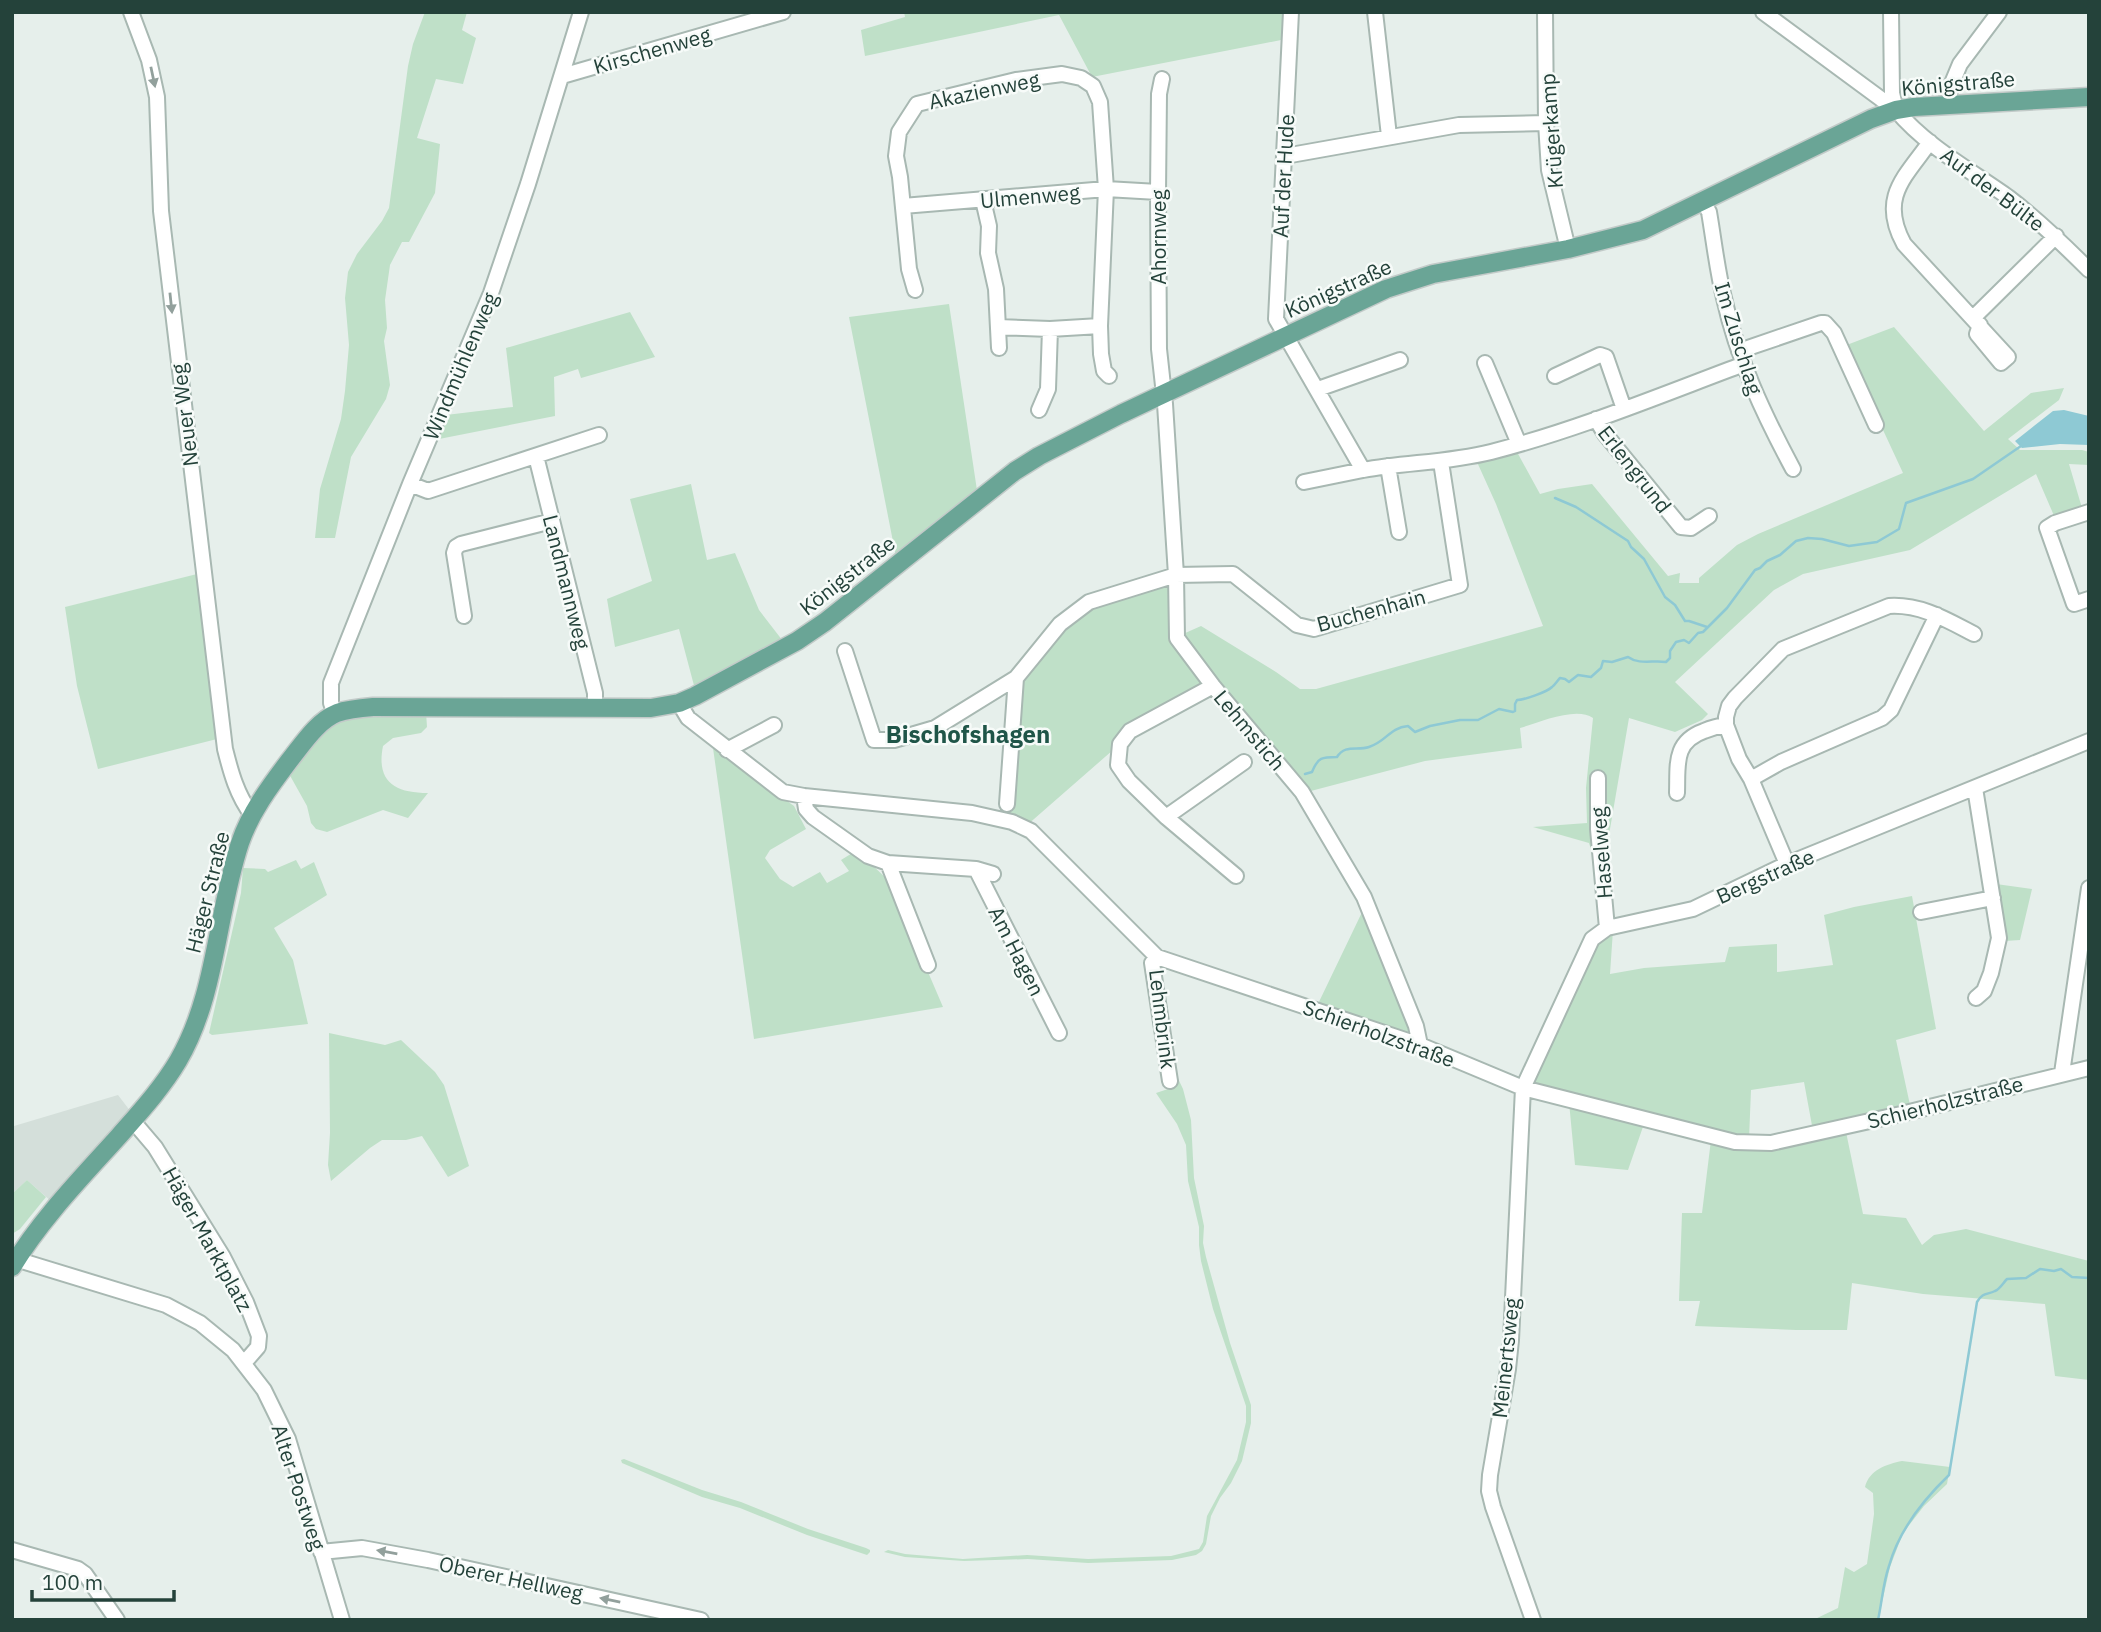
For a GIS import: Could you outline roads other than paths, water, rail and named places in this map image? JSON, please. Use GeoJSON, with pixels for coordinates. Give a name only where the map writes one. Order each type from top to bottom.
{"type":"FeatureCollection","features":[{"type":"Feature","properties":{"kind":"main road","name":"Königstraße"},"geometry":{"type":"LineString","coordinates":[[678,703],[762,661],[825,622],[982,497],[1039,456],[1386,289],[1422,278],[1568,249],[1643,230],[1871,119],[1896,110],[1950,104],[2089,97]]}},
{"type":"Feature","properties":{"kind":"main road"},"geometry":{"type":"LineString","coordinates":[[335,714],[374,707],[652,708],[678,703]]}},
{"type":"Feature","properties":{"kind":"main road","name":"Häger Straße"},"geometry":{"type":"LineString","coordinates":[[14,1262],[84,1174],[159,1089],[177,1061],[198,1018],[215,958],[240,841],[252,815],[279,774],[316,728],[335,714]]}},
{"type":"Feature","properties":{"kind":"street","name":"Neuer Weg"},"geometry":{"type":"LineString","coordinates":[[131,12],[149,60],[157,97],[161,211],[225,749],[234,783],[252,815]]}},
{"type":"Feature","properties":{"kind":"street","name":"Windmühlenweg"},"geometry":{"type":"LineString","coordinates":[[335,714],[331,703],[331,683],[410,484],[491,293],[581,12]]}},
{"type":"Feature","properties":{"kind":"street","name":"Kirschenweg"},"geometry":{"type":"LineString","coordinates":[[562,76],[783,12]]}},
{"type":"Feature","properties":{"kind":"street","name":"Auf der Hude"},"geometry":{"type":"LineString","coordinates":[[1284,337],[1276,319],[1291,12]]}},
{"type":"Feature","properties":{"kind":"street"},"geometry":{"type":"LineString","coordinates":[[1375,12],[1389,136]]}},
{"type":"Feature","properties":{"kind":"street","name":"Krügerkamp"},"geometry":{"type":"LineString","coordinates":[[1545,12],[1549,170],[1568,249]]}},
{"type":"Feature","properties":{"kind":"street","name":"Auf der Bülte"},"geometry":{"type":"LineString","coordinates":[[1763,12],[1896,110],[1930,142],[2011,199],[2056,236],[2089,270]]}},
{"type":"Feature","properties":{"kind":"street"},"geometry":{"type":"LineString","coordinates":[[1891,12],[1892,93],[1896,110]]}},
{"type":"Feature","properties":{"kind":"street"},"geometry":{"type":"LineString","coordinates":[[1950,104],[1950,89],[1960,64],[1999,12]]}},
{"type":"Feature","properties":{"kind":"street","name":"Akazienweg"},"geometry":{"type":"LineString","coordinates":[[915,290],[909,269],[896,156],[900,132],[917,104],[1016,80],[1062,74],[1081,78],[1093,86],[1100,102],[1107,190]]}},
{"type":"Feature","properties":{"kind":"street","name":"Ahornweg"},"geometry":{"type":"LineString","coordinates":[[1162,79],[1159,94],[1158,192],[1159,349],[1164,394]]}},
{"type":"Feature","properties":{"kind":"street"},"geometry":{"type":"LineString","coordinates":[[1285,156],[1460,125],[1546,123]]}},
{"type":"Feature","properties":{"kind":"street"},"geometry":{"type":"LineString","coordinates":[[1930,142],[1896,189],[1892,209],[1896,229],[1904,244],[1976,322],[2056,236]]}},
{"type":"Feature","properties":{"kind":"street"},"geometry":{"type":"LineString","coordinates":[[1107,190],[1100,326],[1104,371],[1109,376]]}},
{"type":"Feature","properties":{"kind":"street","name":"Ulmenweg"},"geometry":{"type":"LineString","coordinates":[[903,206],[1107,190],[1158,192]]}},
{"type":"Feature","properties":{"kind":"street"},"geometry":{"type":"LineString","coordinates":[[983,200],[989,226],[988,253],[996,289],[999,348]]}},
{"type":"Feature","properties":{"kind":"street","name":"Im Zuschlag"},"geometry":{"type":"LineString","coordinates":[[1703,201],[1709,212],[1724,299],[1742,358],[1766,420],[1793,469]]}},
{"type":"Feature","properties":{"kind":"street"},"geometry":{"type":"LineString","coordinates":[[1304,482],[1388,466],[1441,462],[1519,444],[1624,409],[1821,323],[1825,323],[1834,334],[1876,425]]}},
{"type":"Feature","properties":{"kind":"street"},"geometry":{"type":"LineString","coordinates":[[998,327],[1050,329],[1100,326]]}},
{"type":"Feature","properties":{"kind":"street"},"geometry":{"type":"LineString","coordinates":[[1039,410],[1048,389],[1050,329]]}},
{"type":"Feature","properties":{"kind":"street"},"geometry":{"type":"LineString","coordinates":[[1284,337],[1318,389],[1363,470]]}},
{"type":"Feature","properties":{"kind":"street"},"geometry":{"type":"LineString","coordinates":[[1555,376],[1600,355],[1606,357],[1624,409]]}},
{"type":"Feature","properties":{"kind":"street"},"geometry":{"type":"LineString","coordinates":[[1318,389],[1400,360]]}},
{"type":"Feature","properties":{"kind":"street"},"geometry":{"type":"LineString","coordinates":[[1485,363],[1519,444]]}},
{"type":"Feature","properties":{"kind":"street","name":"Lehmstich"},"geometry":{"type":"LineString","coordinates":[[1164,394],[1177,638],[1213,687],[1302,792],[1351,874],[1369,909],[1416,1026],[1420,1045]]}},
{"type":"Feature","properties":{"kind":"street","name":"Erlengrund"},"geometry":{"type":"LineString","coordinates":[[1596,419],[1605,434],[1681,527],[1690,528],[1709,516]]}},
{"type":"Feature","properties":{"kind":"street"},"geometry":{"type":"LineString","coordinates":[[410,484],[428,491],[599,435]]}},
{"type":"Feature","properties":{"kind":"street","name":"Landmannweg"},"geometry":{"type":"LineString","coordinates":[[536,456],[595,693],[595,708]]}},
{"type":"Feature","properties":{"kind":"street","name":"Buchenhain"},"geometry":{"type":"LineString","coordinates":[[1175,575],[1233,574],[1297,625],[1314,629],[1460,585],[1441,462]]}},
{"type":"Feature","properties":{"kind":"street"},"geometry":{"type":"LineString","coordinates":[[1388,466],[1399,532]]}},
{"type":"Feature","properties":{"kind":"street"},"geometry":{"type":"LineString","coordinates":[[2089,512],[2047,528],[2074,604],[2089,599]]}},
{"type":"Feature","properties":{"kind":"street"},"geometry":{"type":"LineString","coordinates":[[464,615],[454,553],[456,547],[552,521]]}},
{"type":"Feature","properties":{"kind":"street"},"geometry":{"type":"LineString","coordinates":[[845,651],[874,740],[894,740],[935,728],[1016,678],[1060,624],[1089,602],[1175,575]]}},
{"type":"Feature","properties":{"kind":"street"},"geometry":{"type":"LineString","coordinates":[[1787,864],[1751,779],[1738,759],[1726,725],[1726,717],[1734,698],[1783,649],[1889,606],[1903,605],[1937,615],[1974,634]]}},
{"type":"Feature","properties":{"kind":"street"},"geometry":{"type":"LineString","coordinates":[[1751,779],[1781,762],[1882,718],[1891,710],[1937,615]]}},
{"type":"Feature","properties":{"kind":"street"},"geometry":{"type":"LineString","coordinates":[[1007,804],[1016,678]]}},
{"type":"Feature","properties":{"kind":"street"},"geometry":{"type":"LineString","coordinates":[[1213,687],[1130,731],[1120,744],[1118,765],[1129,781],[1166,817],[1236,877]]}},
{"type":"Feature","properties":{"kind":"street","name":"Schierholzstraße"},"geometry":{"type":"LineString","coordinates":[[678,703],[688,718],[783,792],[972,813],[1012,822],[1031,831],[1157,957],[1420,1045],[1522,1088],[1735,1142],[1771,1143],[2089,1068]]}},
{"type":"Feature","properties":{"kind":"street"},"geometry":{"type":"LineString","coordinates":[[727,750],[774,725]]}},
{"type":"Feature","properties":{"kind":"street"},"geometry":{"type":"LineString","coordinates":[[1677,793],[1678,762],[1683,744],[1692,735],[1726,725]]}},
{"type":"Feature","properties":{"kind":"street","name":"Bergstraße"},"geometry":{"type":"LineString","coordinates":[[1606,928],[1693,909],[1787,864],[2089,741]]}},
{"type":"Feature","properties":{"kind":"street"},"geometry":{"type":"LineString","coordinates":[[1166,817],[1244,762]]}},
{"type":"Feature","properties":{"kind":"street","name":"Haselweg"},"geometry":{"type":"LineString","coordinates":[[1598,778],[1598,829],[1606,928]]}},
{"type":"Feature","properties":{"kind":"street"},"geometry":{"type":"LineString","coordinates":[[1975,788],[1999,938],[1991,973],[1984,991],[1976,998]]}},
{"type":"Feature","properties":{"kind":"street","name":"Am Hagen"},"geometry":{"type":"LineString","coordinates":[[804,796],[806,809],[813,817],[868,856],[888,863],[976,869],[993,874]]}},
{"type":"Feature","properties":{"kind":"street"},"geometry":{"type":"LineString","coordinates":[[888,863],[928,965]]}},
{"type":"Feature","properties":{"kind":"street","name":"Am Hagen"},"geometry":{"type":"LineString","coordinates":[[976,869],[1059,1033]]}},
{"type":"Feature","properties":{"kind":"street"},"geometry":{"type":"LineString","coordinates":[[2062,1073],[2089,888]]}},
{"type":"Feature","properties":{"kind":"street"},"geometry":{"type":"LineString","coordinates":[[1921,912],[1993,898]]}},
{"type":"Feature","properties":{"kind":"street"},"geometry":{"type":"LineString","coordinates":[[1522,1088],[1587,948],[1592,939],[1606,928]]}},
{"type":"Feature","properties":{"kind":"street","name":"Lehmbrink"},"geometry":{"type":"LineString","coordinates":[[1157,957],[1152,963],[1171,1081]]}},
{"type":"Feature","properties":{"kind":"street","name":"Meinertsweg"},"geometry":{"type":"LineString","coordinates":[[1522,1088],[1511,1340],[1489,1491],[1533,1620]]}},
{"type":"Feature","properties":{"kind":"street","name":"Häger Marktplatz"},"geometry":{"type":"LineString","coordinates":[[132,1120],[155,1147],[223,1257],[246,1302],[259,1336],[257,1347],[244,1363]]}},
{"type":"Feature","properties":{"kind":"street","name":"Alter Postweg"},"geometry":{"type":"LineString","coordinates":[[14,1262],[166,1305],[217,1335],[244,1363],[264,1390],[288,1439],[342,1620]]}},
{"type":"Feature","properties":{"kind":"street","name":"Oberer Hellweg"},"geometry":{"type":"LineString","coordinates":[[321,1552],[362,1548],[701,1620]]}},
{"type":"Feature","properties":{"kind":"street"},"geometry":{"type":"LineString","coordinates":[[12,1550],[78,1569],[85,1574],[117,1620]]}},
{"type":"Feature","properties":{"kind":"water"},"geometry":{"type":"Polygon","coordinates":[[[2064,410],[2089,416],[2089,445],[2060,444],[2022,448],[2015,441],[2053,411],[2064,410]]]}},
{"type":"Feature","properties":{"kind":"waterway"},"geometry":{"type":"LineString","coordinates":[[1305,774],[1312,772],[1321,759],[1337,757],[1347,749],[1369,747],[1402,727],[1408,726],[1415,732],[1460,720],[1478,720],[1499,709],[1513,712],[1517,700],[1545,691],[1560,678],[1569,682],[1578,675],[1591,677],[1601,668],[1603,661],[1612,662],[1628,657],[1641,662],[1666,662],[1676,642],[1684,640],[1689,643],[1698,633],[1703,632],[1727,608],[1755,570],[1780,555],[1796,541],[1822,539],[1849,546],[1877,542],[1899,529],[1906,503],[1973,479],[2021,446]]}},
{"type":"Feature","properties":{"kind":"waterway"},"geometry":{"type":"LineString","coordinates":[[1555,498],[1576,507],[1628,541],[1644,559],[1665,597],[1675,605],[1685,621],[1707,627]]}},
{"type":"Feature","properties":{"kind":"waterway"},"geometry":{"type":"LineString","coordinates":[[1878,1620],[1887,1572],[1899,1540],[1921,1506],[1949,1475],[1977,1302],[1983,1295],[1998,1289],[2007,1279],[2026,1278],[2040,1269],[2061,1269],[2072,1277],[2089,1278]]}},
{"type":"Feature","properties":{"kind":"district","name":"Bischofshagen"},"geometry":{"type":"Point","coordinates":[968,734]}}]}
